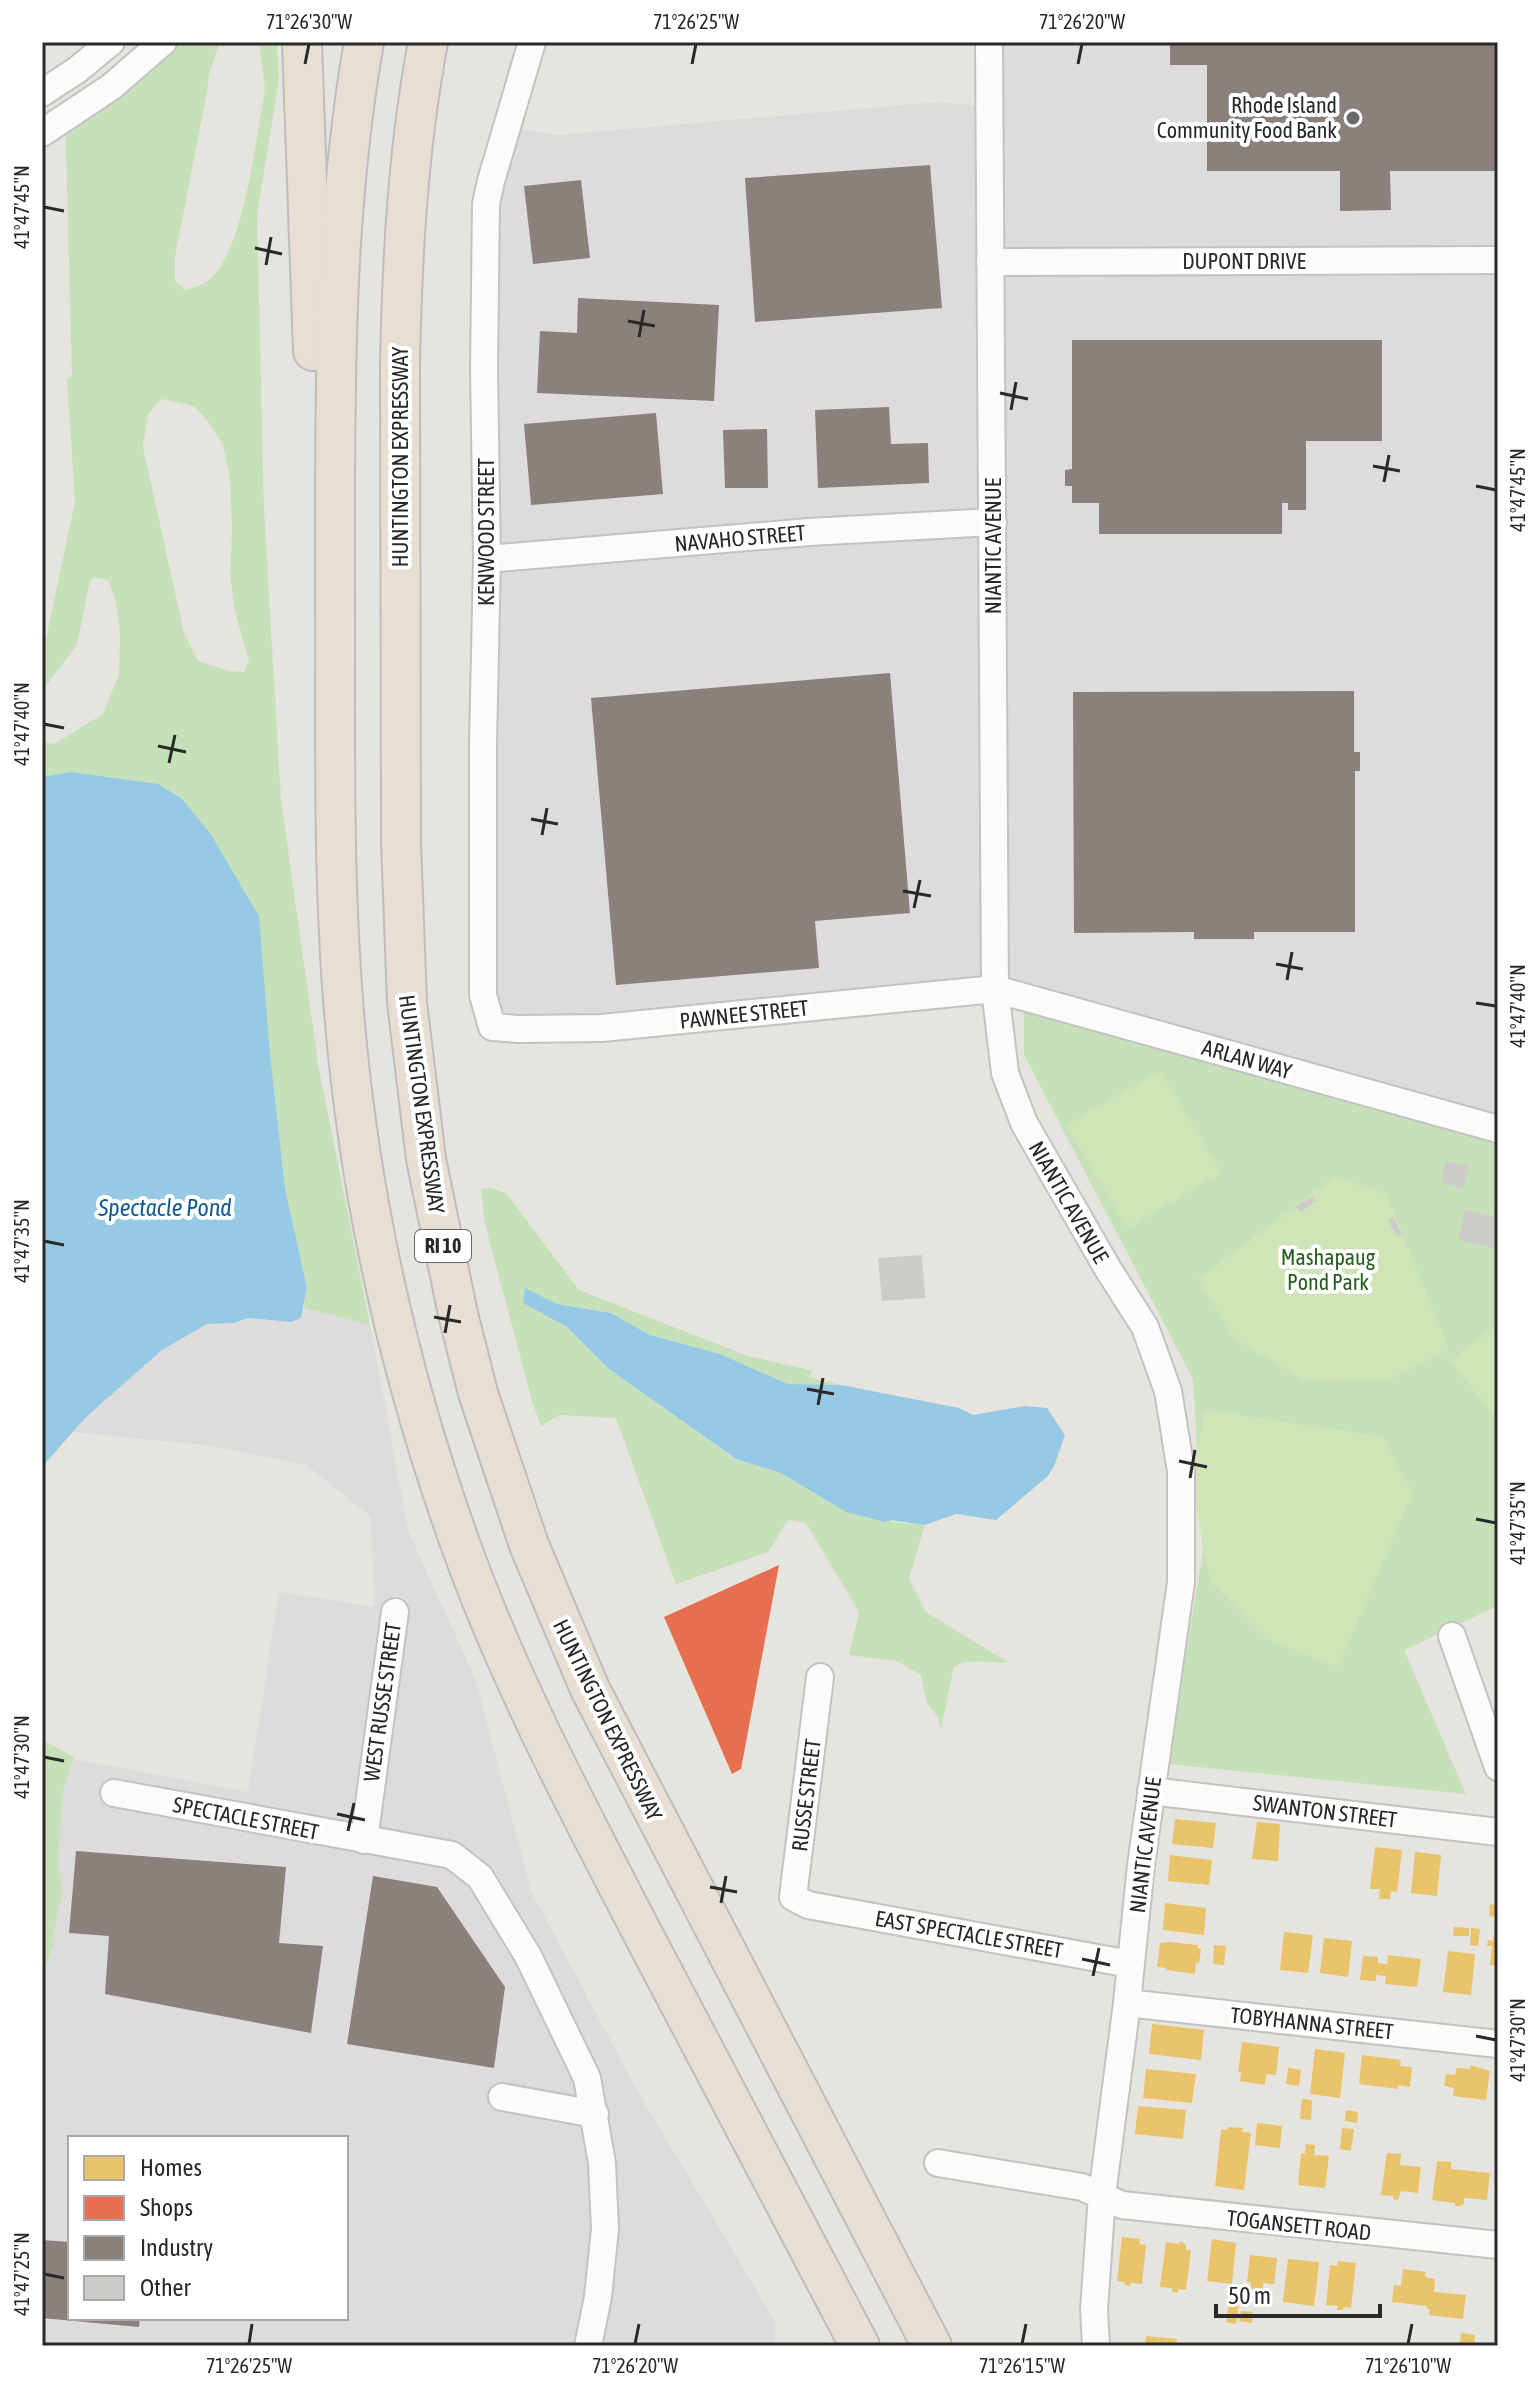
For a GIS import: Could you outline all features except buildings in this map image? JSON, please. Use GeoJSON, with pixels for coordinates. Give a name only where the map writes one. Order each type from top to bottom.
{"type":"FeatureCollection","features":[{"type":"Feature","properties":{"kind":"highway"},"geometry":{"type":"LineString","coordinates":[[302,42],[316,444],[320,507],[336,639]]}},
{"type":"Feature","properties":{"kind":"highway"},"geometry":{"type":"LineString","coordinates":[[364,42],[342,213],[338,293],[338,919],[350,1080],[389,1302],[435,1469],[489,1618],[556,1766],[860,2346]]}},
{"type":"Feature","properties":{"kind":"highway","name":"HUNTINGTON EXPRESSWAY"},"geometry":{"type":"LineString","coordinates":[[428,42],[415,127],[401,287],[401,843],[407,1002],[426,1159],[447,1268],[478,1393],[502,1469],[540,1573],[590,1689],[932,2346]]}},
{"type":"Feature","properties":{"kind":"street"},"geometry":{"type":"LineString","coordinates":[[42,93],[111,42]]}},
{"type":"Feature","properties":{"kind":"street"},"geometry":{"type":"LineString","coordinates":[[42,133],[111,87],[163,42]]}},
{"type":"Feature","properties":{"kind":"street","name":"KENWOOD STREET"},"geometry":{"type":"LineString","coordinates":[[492,1027],[483,995],[486,204],[532,42]]}},
{"type":"Feature","properties":{"kind":"street","name":"NIANTIC AVENUE"},"geometry":{"type":"LineString","coordinates":[[989,42],[995,989],[1005,1073],[1024,1123],[1145,1327],[1168,1391],[1181,1471],[1181,1582],[1141,1865],[1102,2195],[1094,2310],[1096,2346]]}},
{"type":"Feature","properties":{"kind":"street","name":"DUPONT DRIVE"},"geometry":{"type":"LineString","coordinates":[[990,262],[1498,260]]}},
{"type":"Feature","properties":{"kind":"street","name":"NAVAHO STREET"},"geometry":{"type":"LineString","coordinates":[[487,559],[809,532],[993,522]]}},
{"type":"Feature","properties":{"kind":"street","name":"PAWNEE STREET"},"geometry":{"type":"LineString","coordinates":[[492,1027],[602,1028],[995,989]]}},
{"type":"Feature","properties":{"kind":"street","name":"ARLAN WAY"},"geometry":{"type":"LineString","coordinates":[[995,989],[1498,1129]]}},
{"type":"Feature","properties":{"kind":"street","name":"WEST RUSSE STREET"},"geometry":{"type":"LineString","coordinates":[[364,1840],[395,1612]]}},
{"type":"Feature","properties":{"kind":"street"},"geometry":{"type":"LineString","coordinates":[[1452,1636],[1498,1767]]}},
{"type":"Feature","properties":{"kind":"street","name":"RUSSE STREET"},"geometry":{"type":"LineString","coordinates":[[808,1905],[793,1897],[820,1677]]}},
{"type":"Feature","properties":{"kind":"street","name":"SWANTON STREET"},"geometry":{"type":"LineString","coordinates":[[1151,1791],[1498,1832]]}},
{"type":"Feature","properties":{"kind":"street","name":"SPECTACLE STREET"},"geometry":{"type":"LineString","coordinates":[[114,1793],[452,1855],[480,1877],[522,1946],[587,2078],[602,2163],[605,2229],[593,2345]]}},
{"type":"Feature","properties":{"kind":"street","name":"EAST SPECTACLE STREET"},"geometry":{"type":"LineString","coordinates":[[808,1905],[1130,1964]]}},
{"type":"Feature","properties":{"kind":"street","name":"TOBYHANNA STREET"},"geometry":{"type":"LineString","coordinates":[[1127,2003],[1498,2044]]}},
{"type":"Feature","properties":{"kind":"street"},"geometry":{"type":"LineString","coordinates":[[502,2097],[595,2114]]}},
{"type":"Feature","properties":{"kind":"street","name":"TOGANSETT ROAD"},"geometry":{"type":"LineString","coordinates":[[938,2163],[1082,2187],[1122,2205],[1498,2245]]}},
{"type":"Feature","properties":{"kind":"shaded area"},"geometry":{"type":"Polygon","coordinates":[[[993,42],[1498,42],[1498,1126],[1002,989],[499,1027],[484,979],[486,247],[508,127],[557,135],[938,102],[988,107],[993,42]]]}},
{"type":"Feature","properties":{"kind":"shaded area"},"geometry":{"type":"Polygon","coordinates":[[[304,1308],[370,1325],[408,1531],[475,1678],[531,1891],[638,2092],[773,2318],[776,2328],[773,2346],[42,2346],[42,1977],[54,1945],[63,1890],[58,1863],[63,1791],[73,1759],[248,1792],[279,1592],[374,1607],[375,1598],[370,1516],[307,1465],[213,1446],[72,1432],[162,1350],[207,1324],[234,1323],[248,1318],[291,1322],[301,1318],[304,1308]]]}},
{"type":"Feature","properties":{"kind":"green space"},"geometry":{"type":"Polygon","coordinates":[[[153,42],[220,42],[209,74],[175,257],[175,281],[185,290],[197,287],[216,272],[228,254],[237,230],[265,88],[259,42],[277,42],[279,79],[257,216],[264,509],[281,800],[318,1064],[370,1325],[304,1308],[307,1288],[285,1188],[270,1054],[70,772],[42,777],[42,742],[54,744],[103,714],[119,674],[120,634],[116,602],[108,580],[93,577],[77,645],[42,691],[42,645],[46,639],[75,502],[67,379],[72,376],[65,112],[153,42]],[[161,399],[148,414],[143,447],[184,633],[198,661],[244,672],[249,661],[235,612],[230,574],[230,478],[223,445],[194,406],[161,399]]]}},
{"type":"Feature","properties":{"kind":"green space","name":"Mashapaug Pond Park"},"geometry":{"type":"Polygon","coordinates":[[[1024,1010],[1498,1141],[1498,1606],[1404,1650],[1466,1794],[1168,1764],[1203,1551],[1193,1379],[1024,1055],[1024,1010]]]}},
{"type":"Feature","properties":{"kind":"green space"},"geometry":{"type":"Polygon","coordinates":[[[1160,1071],[1221,1172],[1127,1228],[1066,1125],[1160,1071]]]}},
{"type":"Feature","properties":{"kind":"green space"},"geometry":{"type":"Polygon","coordinates":[[[1335,1177],[1386,1194],[1449,1349],[1389,1379],[1303,1380],[1234,1337],[1198,1279],[1335,1177]]]}},
{"type":"Feature","properties":{"kind":"green space"},"geometry":{"type":"Polygon","coordinates":[[[490,1188],[506,1193],[579,1290],[745,1355],[813,1371],[809,1377],[841,1385],[788,1384],[720,1354],[650,1335],[611,1313],[557,1304],[525,1289],[523,1303],[567,1327],[609,1369],[735,1459],[781,1473],[846,1512],[891,1522],[925,1525],[909,1578],[926,1612],[1009,1663],[972,1662],[954,1667],[941,1729],[938,1717],[927,1704],[921,1675],[897,1661],[849,1655],[859,1612],[806,1523],[788,1520],[768,1552],[676,1584],[616,1418],[559,1415],[541,1426],[485,1224],[481,1189],[490,1188]]]}},
{"type":"Feature","properties":{"kind":"green space"},"geometry":{"type":"Polygon","coordinates":[[[1498,1324],[1498,1420],[1450,1361],[1498,1324]]]}},
{"type":"Feature","properties":{"kind":"green space"},"geometry":{"type":"Polygon","coordinates":[[[1205,1410],[1383,1437],[1412,1493],[1338,1667],[1267,1639],[1210,1581],[1191,1482],[1205,1410]]]}},
{"type":"Feature","properties":{"kind":"green space"},"geometry":{"type":"Polygon","coordinates":[[[42,1740],[74,1757],[63,1791],[58,1863],[63,1890],[54,1944],[42,1977],[42,1740]]]}},
{"type":"Feature","properties":{"kind":"water","name":"Spectacle Pond"},"geometry":{"type":"Polygon","coordinates":[[[70,772],[158,784],[182,799],[210,833],[259,916],[285,1188],[307,1288],[301,1318],[291,1322],[248,1318],[234,1323],[207,1324],[162,1350],[85,1418],[42,1467],[42,777],[70,772]]]}},
{"type":"Feature","properties":{"kind":"water"},"geometry":{"type":"Polygon","coordinates":[[[525,1288],[557,1304],[611,1313],[650,1335],[720,1354],[788,1384],[841,1385],[959,1408],[973,1415],[1025,1406],[1047,1408],[1065,1435],[1048,1476],[996,1520],[956,1514],[925,1525],[885,1522],[846,1512],[781,1473],[736,1459],[609,1369],[567,1327],[523,1303],[525,1288]]]}},
{"type":"Feature","properties":{"kind":"place","name":"Rhode Island Community Food Bank"},"geometry":{"type":"Point","coordinates":[1353,118]}}]}
